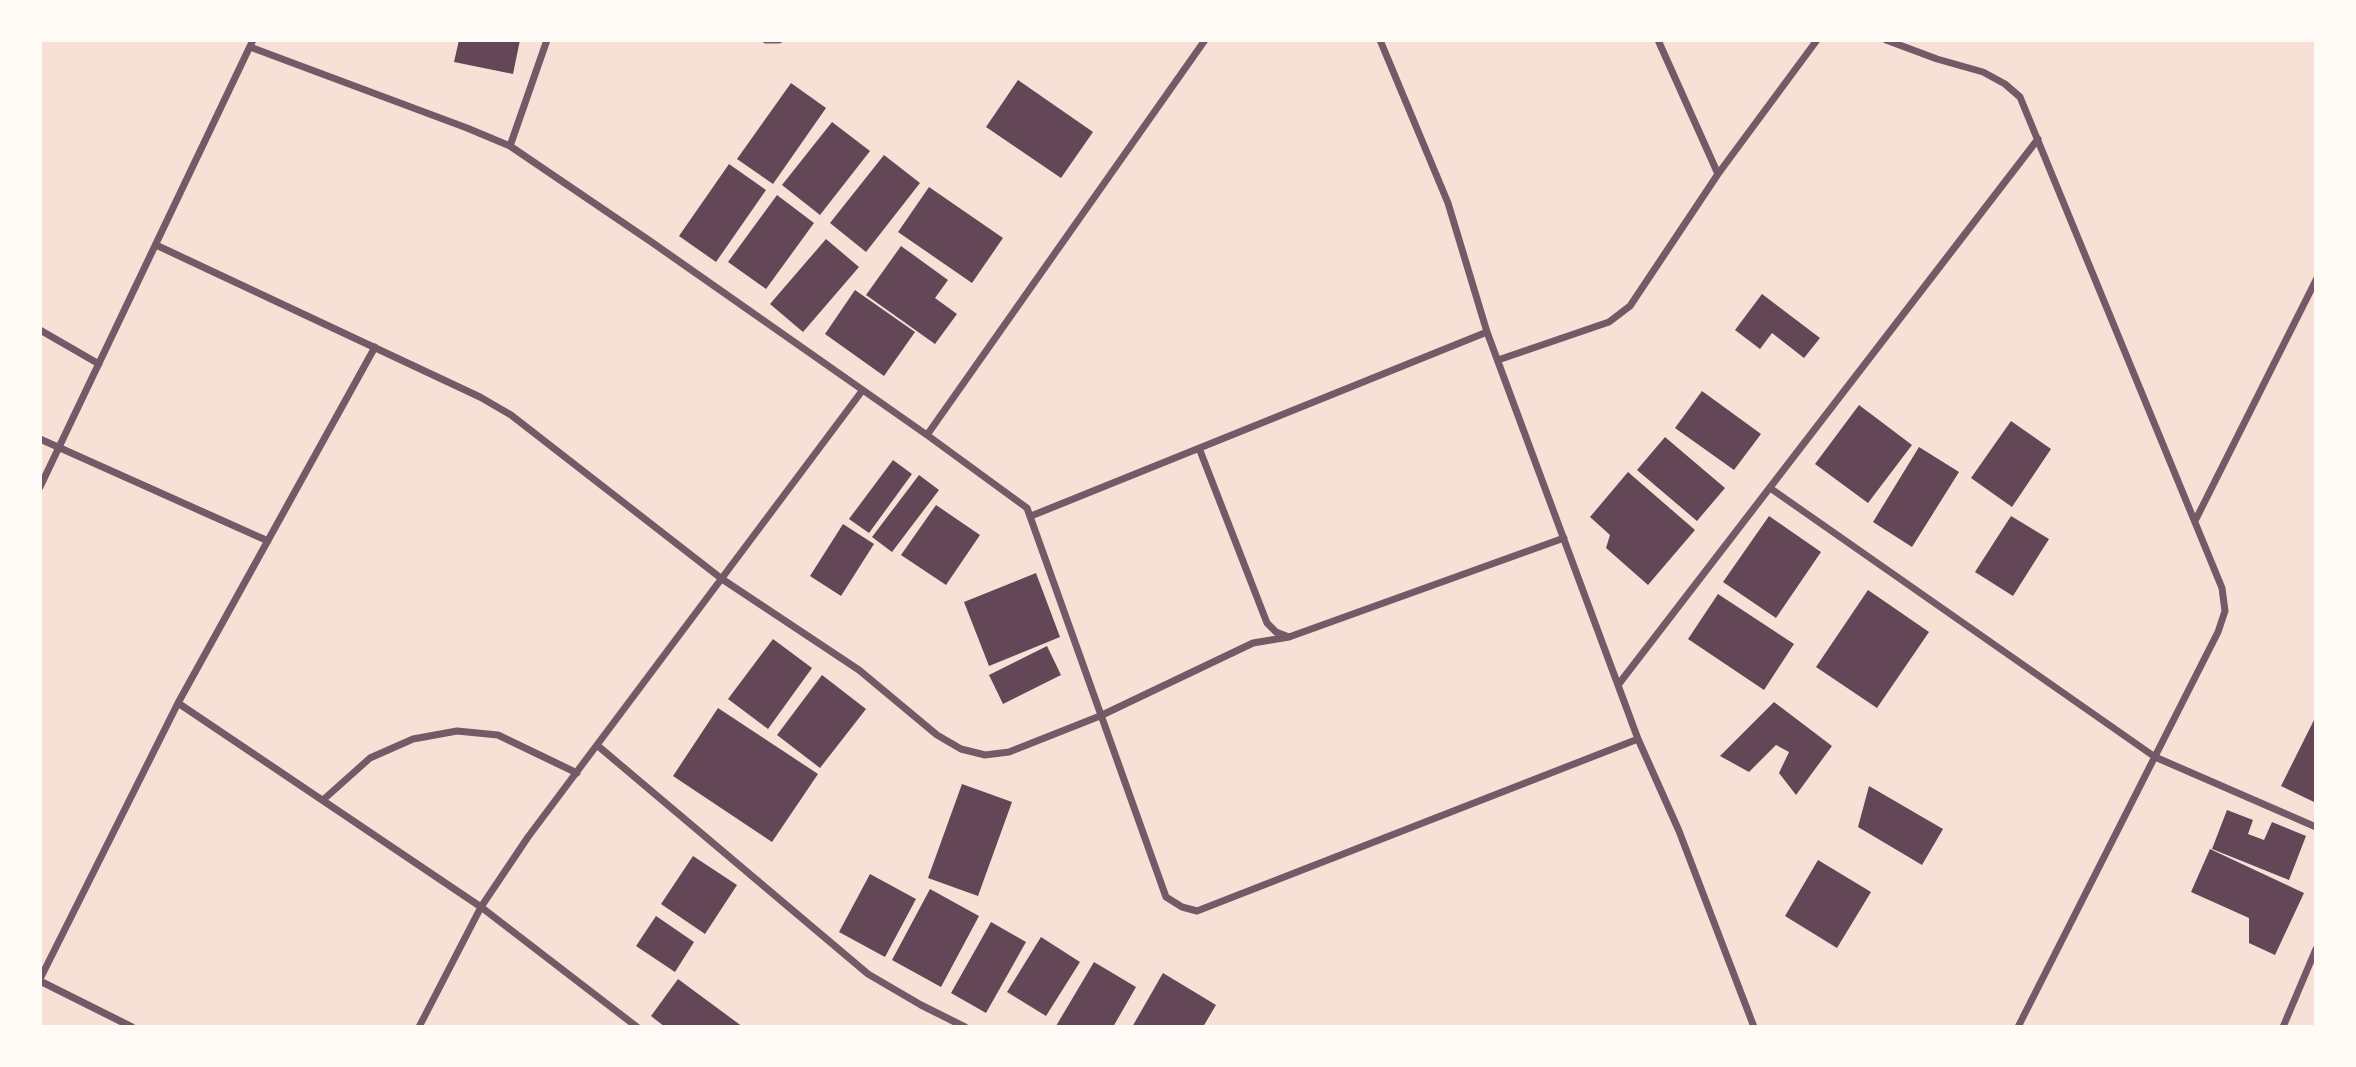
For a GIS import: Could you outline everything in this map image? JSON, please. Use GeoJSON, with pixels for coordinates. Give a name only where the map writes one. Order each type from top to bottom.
{"type":"FeatureCollection","features":[{"type":"Feature","properties":{"kind":"street"},"geometry":{"type":"LineString","coordinates":[[510,146],[547,40]]}},
{"type":"Feature","properties":{"kind":"street"},"geometry":{"type":"LineString","coordinates":[[766,40],[779,40]]}},
{"type":"Feature","properties":{"kind":"street"},"geometry":{"type":"LineString","coordinates":[[927,435],[1205,40]]}},
{"type":"Feature","properties":{"kind":"street"},"geometry":{"type":"LineString","coordinates":[[1380,40],[1448,203],[1487,332],[1638,739],[1679,831],[1754,1027]]}},
{"type":"Feature","properties":{"kind":"street"},"geometry":{"type":"LineString","coordinates":[[1658,40],[1718,174]]}},
{"type":"Feature","properties":{"kind":"street"},"geometry":{"type":"LineString","coordinates":[[1498,360],[1609,322],[1630,306],[1718,174],[1817,40]]}},
{"type":"Feature","properties":{"kind":"street"},"geometry":{"type":"LineString","coordinates":[[1886,40],[1983,72],[2005,84],[2020,97],[2222,588],[2225,611],[2218,632],[2018,1027]]}},
{"type":"Feature","properties":{"kind":"street"},"geometry":{"type":"LineString","coordinates":[[40,487],[251,44],[510,146],[650,241],[1027,508],[1166,897],[1182,907],[1197,911],[1638,739]]}},
{"type":"Feature","properties":{"kind":"street"},"geometry":{"type":"LineString","coordinates":[[1618,685],[2038,139]]}},
{"type":"Feature","properties":{"kind":"street"},"geometry":{"type":"LineString","coordinates":[[156,245],[480,397],[511,415],[722,579],[859,670],[937,735],[961,749],[985,755],[1009,752],[1100,716],[1253,643],[1289,637],[1564,538]]}},
{"type":"Feature","properties":{"kind":"street"},"geometry":{"type":"LineString","coordinates":[[2195,521],[2316,280]]}},
{"type":"Feature","properties":{"kind":"street"},"geometry":{"type":"LineString","coordinates":[[40,330],[99,364]]}},
{"type":"Feature","properties":{"kind":"street"},"geometry":{"type":"LineString","coordinates":[[1031,516],[1487,332]]}},
{"type":"Feature","properties":{"kind":"street"},"geometry":{"type":"LineString","coordinates":[[131,1027],[40,980],[178,703],[375,347]]}},
{"type":"Feature","properties":{"kind":"street"},"geometry":{"type":"LineString","coordinates":[[419,1027],[481,907],[528,837],[862,391]]}},
{"type":"Feature","properties":{"kind":"street"},"geometry":{"type":"LineString","coordinates":[[40,439],[268,541]]}},
{"type":"Feature","properties":{"kind":"street"},"geometry":{"type":"LineString","coordinates":[[1199,448],[1267,623],[1276,632],[1289,637]]}},
{"type":"Feature","properties":{"kind":"street"},"geometry":{"type":"LineString","coordinates":[[1770,488],[2155,757],[2316,827]]}},
{"type":"Feature","properties":{"kind":"street"},"geometry":{"type":"LineString","coordinates":[[178,703],[481,907],[637,1027]]}},
{"type":"Feature","properties":{"kind":"street"},"geometry":{"type":"LineString","coordinates":[[323,800],[370,758],[412,739],[457,731],[498,735],[577,773]]}},
{"type":"Feature","properties":{"kind":"street"},"geometry":{"type":"LineString","coordinates":[[598,746],[868,974],[920,1005],[965,1027]]}},
{"type":"Feature","properties":{"kind":"street"},"geometry":{"type":"LineString","coordinates":[[2283,1027],[2316,949]]}},
{"type":"Feature","properties":{"kind":"building"},"geometry":{"type":"Polygon","coordinates":[[[459,40],[520,40],[513,74],[454,62],[459,40]]]}},
{"type":"Feature","properties":{"kind":"building"},"geometry":{"type":"Polygon","coordinates":[[[1018,80],[1093,132],[1061,178],[986,127],[1018,80]]]}},
{"type":"Feature","properties":{"kind":"building"},"geometry":{"type":"Polygon","coordinates":[[[791,83],[826,108],[773,184],[737,159],[791,83]]]}},
{"type":"Feature","properties":{"kind":"building"},"geometry":{"type":"Polygon","coordinates":[[[832,122],[870,151],[820,215],[782,185],[832,122]]]}},
{"type":"Feature","properties":{"kind":"building"},"geometry":{"type":"Polygon","coordinates":[[[884,155],[920,183],[866,252],[830,223],[884,155]]]}},
{"type":"Feature","properties":{"kind":"building"},"geometry":{"type":"Polygon","coordinates":[[[729,164],[766,190],[716,262],[679,236],[729,164]]]}},
{"type":"Feature","properties":{"kind":"building"},"geometry":{"type":"Polygon","coordinates":[[[929,187],[1003,238],[972,283],[898,232],[929,187]]]}},
{"type":"Feature","properties":{"kind":"building"},"geometry":{"type":"Polygon","coordinates":[[[777,195],[814,223],[766,289],[728,262],[777,195]]]}},
{"type":"Feature","properties":{"kind":"building"},"geometry":{"type":"Polygon","coordinates":[[[826,239],[859,267],[803,332],[770,304],[826,239]]]}},
{"type":"Feature","properties":{"kind":"building"},"geometry":{"type":"Polygon","coordinates":[[[901,246],[948,280],[935,298],[957,314],[935,344],[866,295],[901,246]]]}},
{"type":"Feature","properties":{"kind":"building"},"geometry":{"type":"Polygon","coordinates":[[[855,290],[915,332],[884,376],[825,334],[855,290]]]}},
{"type":"Feature","properties":{"kind":"building"},"geometry":{"type":"Polygon","coordinates":[[[1762,294],[1820,338],[1804,358],[1772,333],[1760,349],[1735,330],[1762,294]]]}},
{"type":"Feature","properties":{"kind":"building"},"geometry":{"type":"Polygon","coordinates":[[[1702,391],[1761,434],[1734,470],[1675,428],[1702,391]]]}},
{"type":"Feature","properties":{"kind":"building"},"geometry":{"type":"Polygon","coordinates":[[[1859,405],[1912,445],[1868,503],[1815,464],[1859,405]]]}},
{"type":"Feature","properties":{"kind":"building"},"geometry":{"type":"Polygon","coordinates":[[[2011,421],[2051,449],[2012,507],[1971,478],[2011,421]]]}},
{"type":"Feature","properties":{"kind":"building"},"geometry":{"type":"Polygon","coordinates":[[[1665,437],[1725,488],[1697,521],[1637,470],[1665,437]]]}},
{"type":"Feature","properties":{"kind":"building"},"geometry":{"type":"Polygon","coordinates":[[[1919,447],[1959,472],[1912,547],[1873,522],[1919,447]]]}},
{"type":"Feature","properties":{"kind":"building"},"geometry":{"type":"Polygon","coordinates":[[[893,460],[912,474],[869,533],[849,519],[893,460]]]}},
{"type":"Feature","properties":{"kind":"building"},"geometry":{"type":"Polygon","coordinates":[[[1628,472],[1695,530],[1648,585],[1606,548],[1610,535],[1590,517],[1628,472]]]}},
{"type":"Feature","properties":{"kind":"building"},"geometry":{"type":"Polygon","coordinates":[[[919,475],[939,490],[892,552],[872,537],[919,475]]]}},
{"type":"Feature","properties":{"kind":"building"},"geometry":{"type":"Polygon","coordinates":[[[936,505],[980,535],[946,585],[901,555],[936,505]]]}},
{"type":"Feature","properties":{"kind":"building"},"geometry":{"type":"Polygon","coordinates":[[[1769,516],[1821,552],[1776,618],[1723,582],[1769,516]]]}},
{"type":"Feature","properties":{"kind":"building"},"geometry":{"type":"Polygon","coordinates":[[[2011,516],[2049,539],[2013,596],[1975,572],[2011,516]]]}},
{"type":"Feature","properties":{"kind":"building"},"geometry":{"type":"Polygon","coordinates":[[[843,524],[874,544],[841,596],[810,576],[843,524]]]}},
{"type":"Feature","properties":{"kind":"building"},"geometry":{"type":"Polygon","coordinates":[[[1036,573],[1060,637],[989,666],[964,602],[1036,573]]]}},
{"type":"Feature","properties":{"kind":"building"},"geometry":{"type":"Polygon","coordinates":[[[1868,590],[1929,632],[1877,708],[1816,667],[1868,590]]]}},
{"type":"Feature","properties":{"kind":"building"},"geometry":{"type":"Polygon","coordinates":[[[1718,594],[1794,644],[1764,690],[1688,639],[1718,594]]]}},
{"type":"Feature","properties":{"kind":"building"},"geometry":{"type":"Polygon","coordinates":[[[773,639],[812,668],[768,729],[728,699],[773,639]]]}},
{"type":"Feature","properties":{"kind":"building"},"geometry":{"type":"Polygon","coordinates":[[[1047,646],[1061,675],[1003,704],[989,675],[1047,646]]]}},
{"type":"Feature","properties":{"kind":"building"},"geometry":{"type":"Polygon","coordinates":[[[822,675],[866,709],[820,768],[777,735],[822,675]]]}},
{"type":"Feature","properties":{"kind":"building"},"geometry":{"type":"Polygon","coordinates":[[[1774,702],[1832,746],[1796,795],[1779,773],[1789,752],[1776,745],[1749,772],[1720,756],[1774,702]]]}},
{"type":"Feature","properties":{"kind":"building"},"geometry":{"type":"Polygon","coordinates":[[[718,708],[818,774],[772,842],[673,776],[718,708]]]}},
{"type":"Feature","properties":{"kind":"building"},"geometry":{"type":"Polygon","coordinates":[[[2316,716],[2316,803],[2281,786],[2316,716]]]}},
{"type":"Feature","properties":{"kind":"building"},"geometry":{"type":"Polygon","coordinates":[[[962,784],[1012,802],[978,896],[928,878],[962,784]]]}},
{"type":"Feature","properties":{"kind":"building"},"geometry":{"type":"Polygon","coordinates":[[[1869,786],[1943,829],[1922,865],[1858,827],[1869,786]]]}},
{"type":"Feature","properties":{"kind":"building"},"geometry":{"type":"Polygon","coordinates":[[[2227,810],[2253,820],[2248,834],[2264,840],[2272,822],[2306,836],[2289,880],[2212,849],[2227,810]]]}},
{"type":"Feature","properties":{"kind":"building"},"geometry":{"type":"Polygon","coordinates":[[[2210,849],[2304,893],[2275,955],[2249,943],[2249,918],[2191,892],[2210,849]]]}},
{"type":"Feature","properties":{"kind":"building"},"geometry":{"type":"Polygon","coordinates":[[[693,856],[737,885],[705,934],[661,904],[693,856]]]}},
{"type":"Feature","properties":{"kind":"building"},"geometry":{"type":"Polygon","coordinates":[[[1818,860],[1871,892],[1837,948],[1785,916],[1818,860]]]}},
{"type":"Feature","properties":{"kind":"building"},"geometry":{"type":"Polygon","coordinates":[[[870,874],[916,899],[885,957],[839,932],[870,874]]]}},
{"type":"Feature","properties":{"kind":"building"},"geometry":{"type":"Polygon","coordinates":[[[930,889],[979,916],[941,987],[892,960],[930,889]]]}},
{"type":"Feature","properties":{"kind":"building"},"geometry":{"type":"Polygon","coordinates":[[[656,916],[694,942],[675,972],[636,946],[656,916]]]}},
{"type":"Feature","properties":{"kind":"building"},"geometry":{"type":"Polygon","coordinates":[[[991,922],[1026,942],[986,1013],[951,993],[991,922]]]}},
{"type":"Feature","properties":{"kind":"building"},"geometry":{"type":"Polygon","coordinates":[[[1041,937],[1080,962],[1046,1016],[1007,992],[1041,937]]]}},
{"type":"Feature","properties":{"kind":"building"},"geometry":{"type":"Polygon","coordinates":[[[1094,962],[1136,987],[1113,1027],[1057,1027],[1056,1026],[1094,962]]]}},
{"type":"Feature","properties":{"kind":"building"},"geometry":{"type":"Polygon","coordinates":[[[1163,973],[1216,1005],[1203,1027],[1132,1027],[1163,973]]]}},
{"type":"Feature","properties":{"kind":"building"},"geometry":{"type":"Polygon","coordinates":[[[678,979],[743,1027],[665,1027],[651,1016],[678,979]]]}}]}
